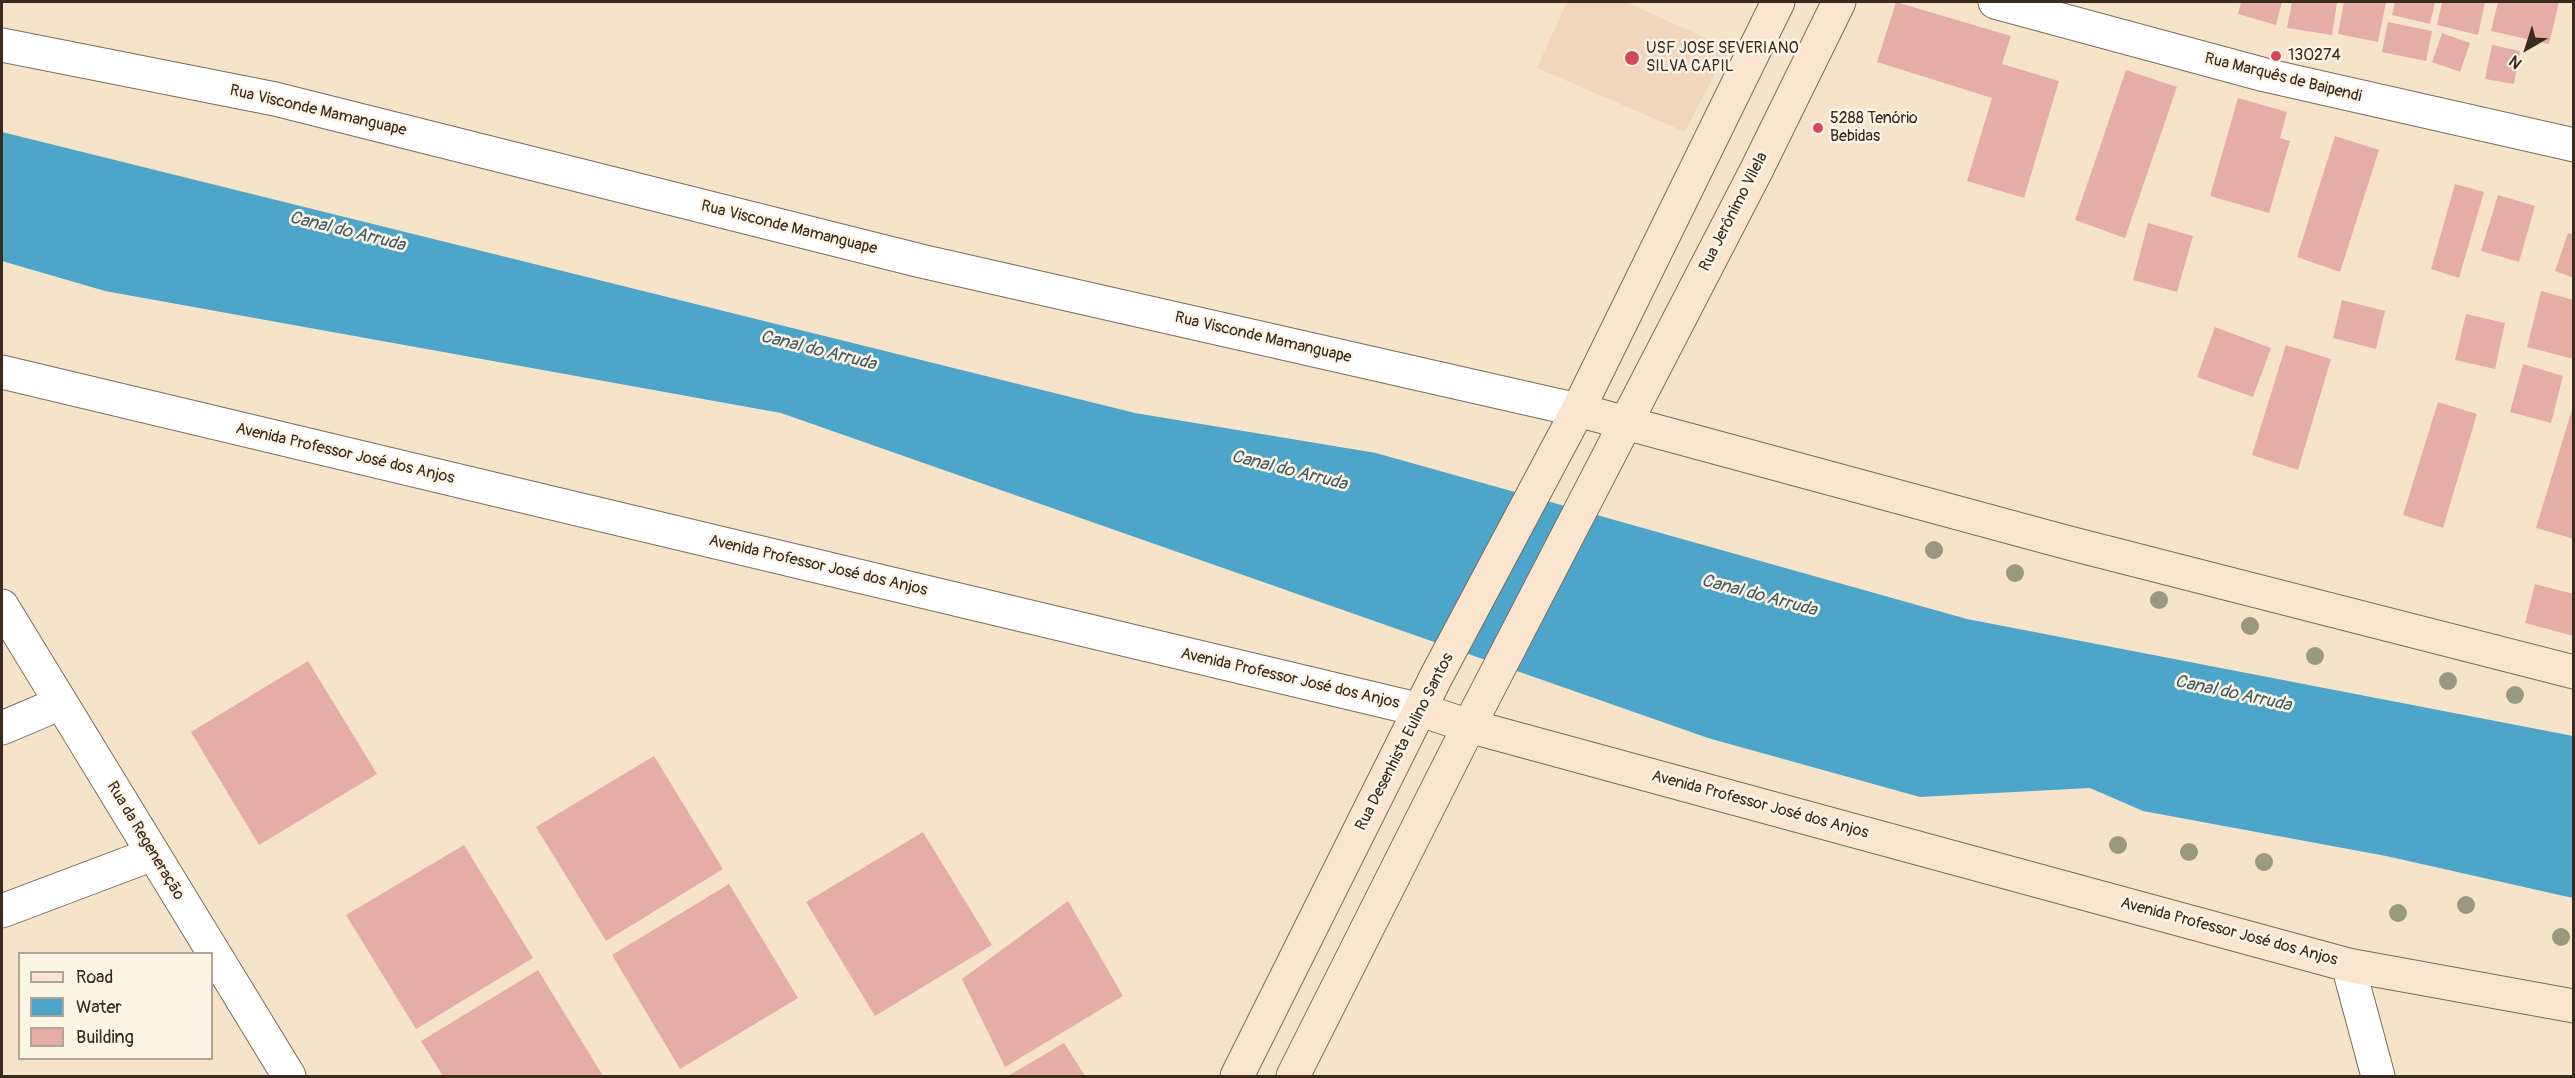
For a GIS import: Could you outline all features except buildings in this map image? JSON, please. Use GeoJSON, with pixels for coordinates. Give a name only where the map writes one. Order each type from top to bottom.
{"type":"FeatureCollection","features":[{"type":"Feature","properties":{"kind":"main road"},"geometry":{"type":"LineString","coordinates":[[1778,2],[1578,410],[2057,540],[2574,672]]}},
{"type":"Feature","properties":{"kind":"main road","name":"Rua Jerônimo Vilela"},"geometry":{"type":"LineString","coordinates":[[1627,422],[1839,2]]}},
{"type":"Feature","properties":{"kind":"main road","name":"Rua Desenhista Eulino Santos"},"geometry":{"type":"LineString","coordinates":[[1237,1077],[1437,675],[1578,410]]}},
{"type":"Feature","properties":{"kind":"main road"},"geometry":{"type":"LineString","coordinates":[[1293,1077],[1469,726],[1627,422]]}},
{"type":"Feature","properties":{"kind":"main road","name":"Avenida Professor José dos Anjos"},"geometry":{"type":"LineString","coordinates":[[1421,710],[1469,726],[2348,965],[2574,1006]]}},
{"type":"Feature","properties":{"kind":"street","name":"Rua Marquês de Baipendi"},"geometry":{"type":"LineString","coordinates":[[1995,2],[2265,75],[2574,145]]}},
{"type":"Feature","properties":{"kind":"street","name":"Rua Visconde Mamanguape"},"geometry":{"type":"LineString","coordinates":[[2,45],[275,99],[921,261],[1578,410]]}},
{"type":"Feature","properties":{"kind":"street","name":"Avenida Professor José dos Anjos"},"geometry":{"type":"LineString","coordinates":[[2,372],[1421,710]]}},
{"type":"Feature","properties":{"kind":"street","name":"Rua da Regeneração"},"geometry":{"type":"LineString","coordinates":[[2,606],[213,952]]}},
{"type":"Feature","properties":{"kind":"street"},"geometry":{"type":"LineString","coordinates":[[2,728],[61,703]]}},
{"type":"Feature","properties":{"kind":"street"},"geometry":{"type":"LineString","coordinates":[[2,911],[153,854]]}},
{"type":"Feature","properties":{"kind":"street","name":"Rua da Regeneração"},"geometry":{"type":"LineString","coordinates":[[213,952],[289,1077]]}},
{"type":"Feature","properties":{"kind":"street"},"geometry":{"type":"LineString","coordinates":[[2348,965],[2378,1077]]}},
{"type":"Feature","properties":{"kind":"shaded area","name":"USF JOSE SEVERIANO SILVA CAPIL"},"geometry":{"type":"Polygon","coordinates":[[[1567,2],[1626,2],[1728,48],[1685,132],[1537,68],[1567,2]]]}},
{"type":"Feature","properties":{"kind":"water","name":"Canal do Arruda"},"geometry":{"type":"Polygon","coordinates":[[[2,132],[1135,413],[1376,453],[1967,619],[2573,736],[2573,898],[2386,856],[2143,811],[2090,788],[1920,797],[1708,738],[781,413],[105,291],[2,261],[2,132]]]}},
{"type":"Feature","properties":{"kind":"place","name":"130274"},"geometry":{"type":"Point","coordinates":[2276,56]}},
{"type":"Feature","properties":{"kind":"place","name":"USF JOSE SEVERIANO SILVA CAPIL"},"geometry":{"type":"Point","coordinates":[1632,58]}},
{"type":"Feature","properties":{"kind":"place","name":"5288 Tenório Bebidas"},"geometry":{"type":"Point","coordinates":[1818,128]}}]}
